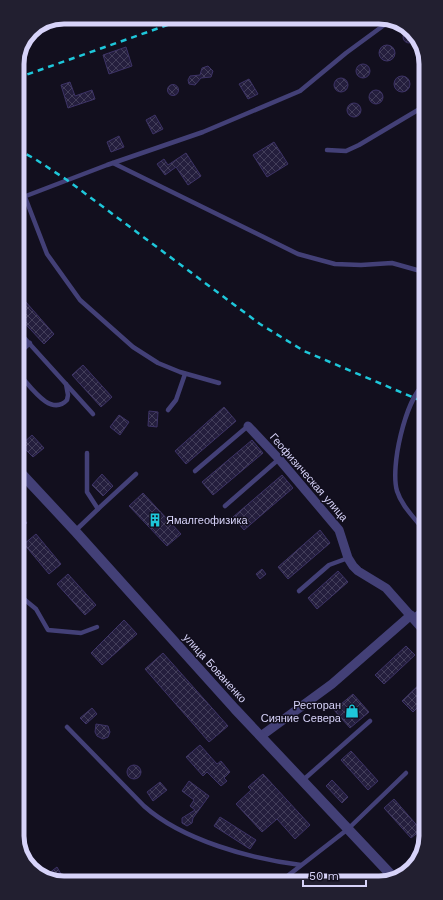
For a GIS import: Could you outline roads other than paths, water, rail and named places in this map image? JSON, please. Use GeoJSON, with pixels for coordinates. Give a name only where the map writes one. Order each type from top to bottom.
{"type":"FeatureCollection","features":[{"type":"Feature","properties":{"kind":"street","name":"Геофизическая улица"},"geometry":{"type":"LineString","coordinates":[[248,426],[279,459],[339,530],[348,558],[358,571],[386,588],[419,625]]}},
{"type":"Feature","properties":{"kind":"street","name":"улица Бованенко"},"geometry":{"type":"LineString","coordinates":[[24,476],[302,781],[390,874]]}},
{"type":"Feature","properties":{"kind":"street"},"geometry":{"type":"LineString","coordinates":[[261,736],[332,684],[412,616]]}},
{"type":"Feature","properties":{"kind":"lane"},"geometry":{"type":"LineString","coordinates":[[218,383],[185,374],[158,363],[133,347],[80,300],[48,254],[25,197],[113,163],[203,132],[300,92],[346,53],[385,25]]}},
{"type":"Feature","properties":{"kind":"lane"},"geometry":{"type":"LineString","coordinates":[[327,150],[346,150],[359,145],[419,109]]}},
{"type":"Feature","properties":{"kind":"lane"},"geometry":{"type":"LineString","coordinates":[[113,163],[298,254],[335,264],[361,265],[392,263],[419,271]]}},
{"type":"Feature","properties":{"kind":"lane"},"geometry":{"type":"LineString","coordinates":[[24,337],[93,414]]}},
{"type":"Feature","properties":{"kind":"lane"},"geometry":{"type":"LineString","coordinates":[[24,348],[30,343]]}},
{"type":"Feature","properties":{"kind":"lane"},"geometry":{"type":"LineString","coordinates":[[168,410],[176,400],[185,374]]}},
{"type":"Feature","properties":{"kind":"lane"},"geometry":{"type":"LineString","coordinates":[[24,379],[44,401],[52,405],[59,406],[67,400],[68,390],[66,383]]}},
{"type":"Feature","properties":{"kind":"lane"},"geometry":{"type":"LineString","coordinates":[[419,391],[411,402],[395,456],[395,466],[397,491],[400,499],[419,524]]}},
{"type":"Feature","properties":{"kind":"lane"},"geometry":{"type":"LineString","coordinates":[[195,471],[248,426]]}},
{"type":"Feature","properties":{"kind":"lane"},"geometry":{"type":"LineString","coordinates":[[87,454],[87,492],[98,509]]}},
{"type":"Feature","properties":{"kind":"lane"},"geometry":{"type":"LineString","coordinates":[[226,506],[279,459]]}},
{"type":"Feature","properties":{"kind":"lane"},"geometry":{"type":"LineString","coordinates":[[75,531],[136,474]]}},
{"type":"Feature","properties":{"kind":"lane"},"geometry":{"type":"LineString","coordinates":[[300,590],[329,565],[348,558]]}},
{"type":"Feature","properties":{"kind":"lane"},"geometry":{"type":"LineString","coordinates":[[24,599],[36,609],[48,630],[81,633],[97,627]]}},
{"type":"Feature","properties":{"kind":"lane"},"geometry":{"type":"LineString","coordinates":[[412,616],[419,611]]}},
{"type":"Feature","properties":{"kind":"lane"},"geometry":{"type":"LineString","coordinates":[[302,781],[370,720]]}},
{"type":"Feature","properties":{"kind":"lane"},"geometry":{"type":"LineString","coordinates":[[67,727],[157,818],[169,825],[207,841],[262,858],[301,865]]}},
{"type":"Feature","properties":{"kind":"lane"},"geometry":{"type":"LineString","coordinates":[[287,876],[348,829],[406,773]]}},
{"type":"Feature","properties":{"kind":"railway"},"geometry":{"type":"LineString","coordinates":[[24,76],[170,24]]}},
{"type":"Feature","properties":{"kind":"railway"},"geometry":{"type":"LineString","coordinates":[[24,153],[67,180],[260,324],[304,351],[419,400]]}},
{"type":"Feature","properties":{"kind":"place","name":"Ямалгеофизика"},"geometry":{"type":"Point","coordinates":[155,520]}},
{"type":"Feature","properties":{"kind":"place","name":"Ресторан Сияние Севера"},"geometry":{"type":"Point","coordinates":[352,711]}}]}
